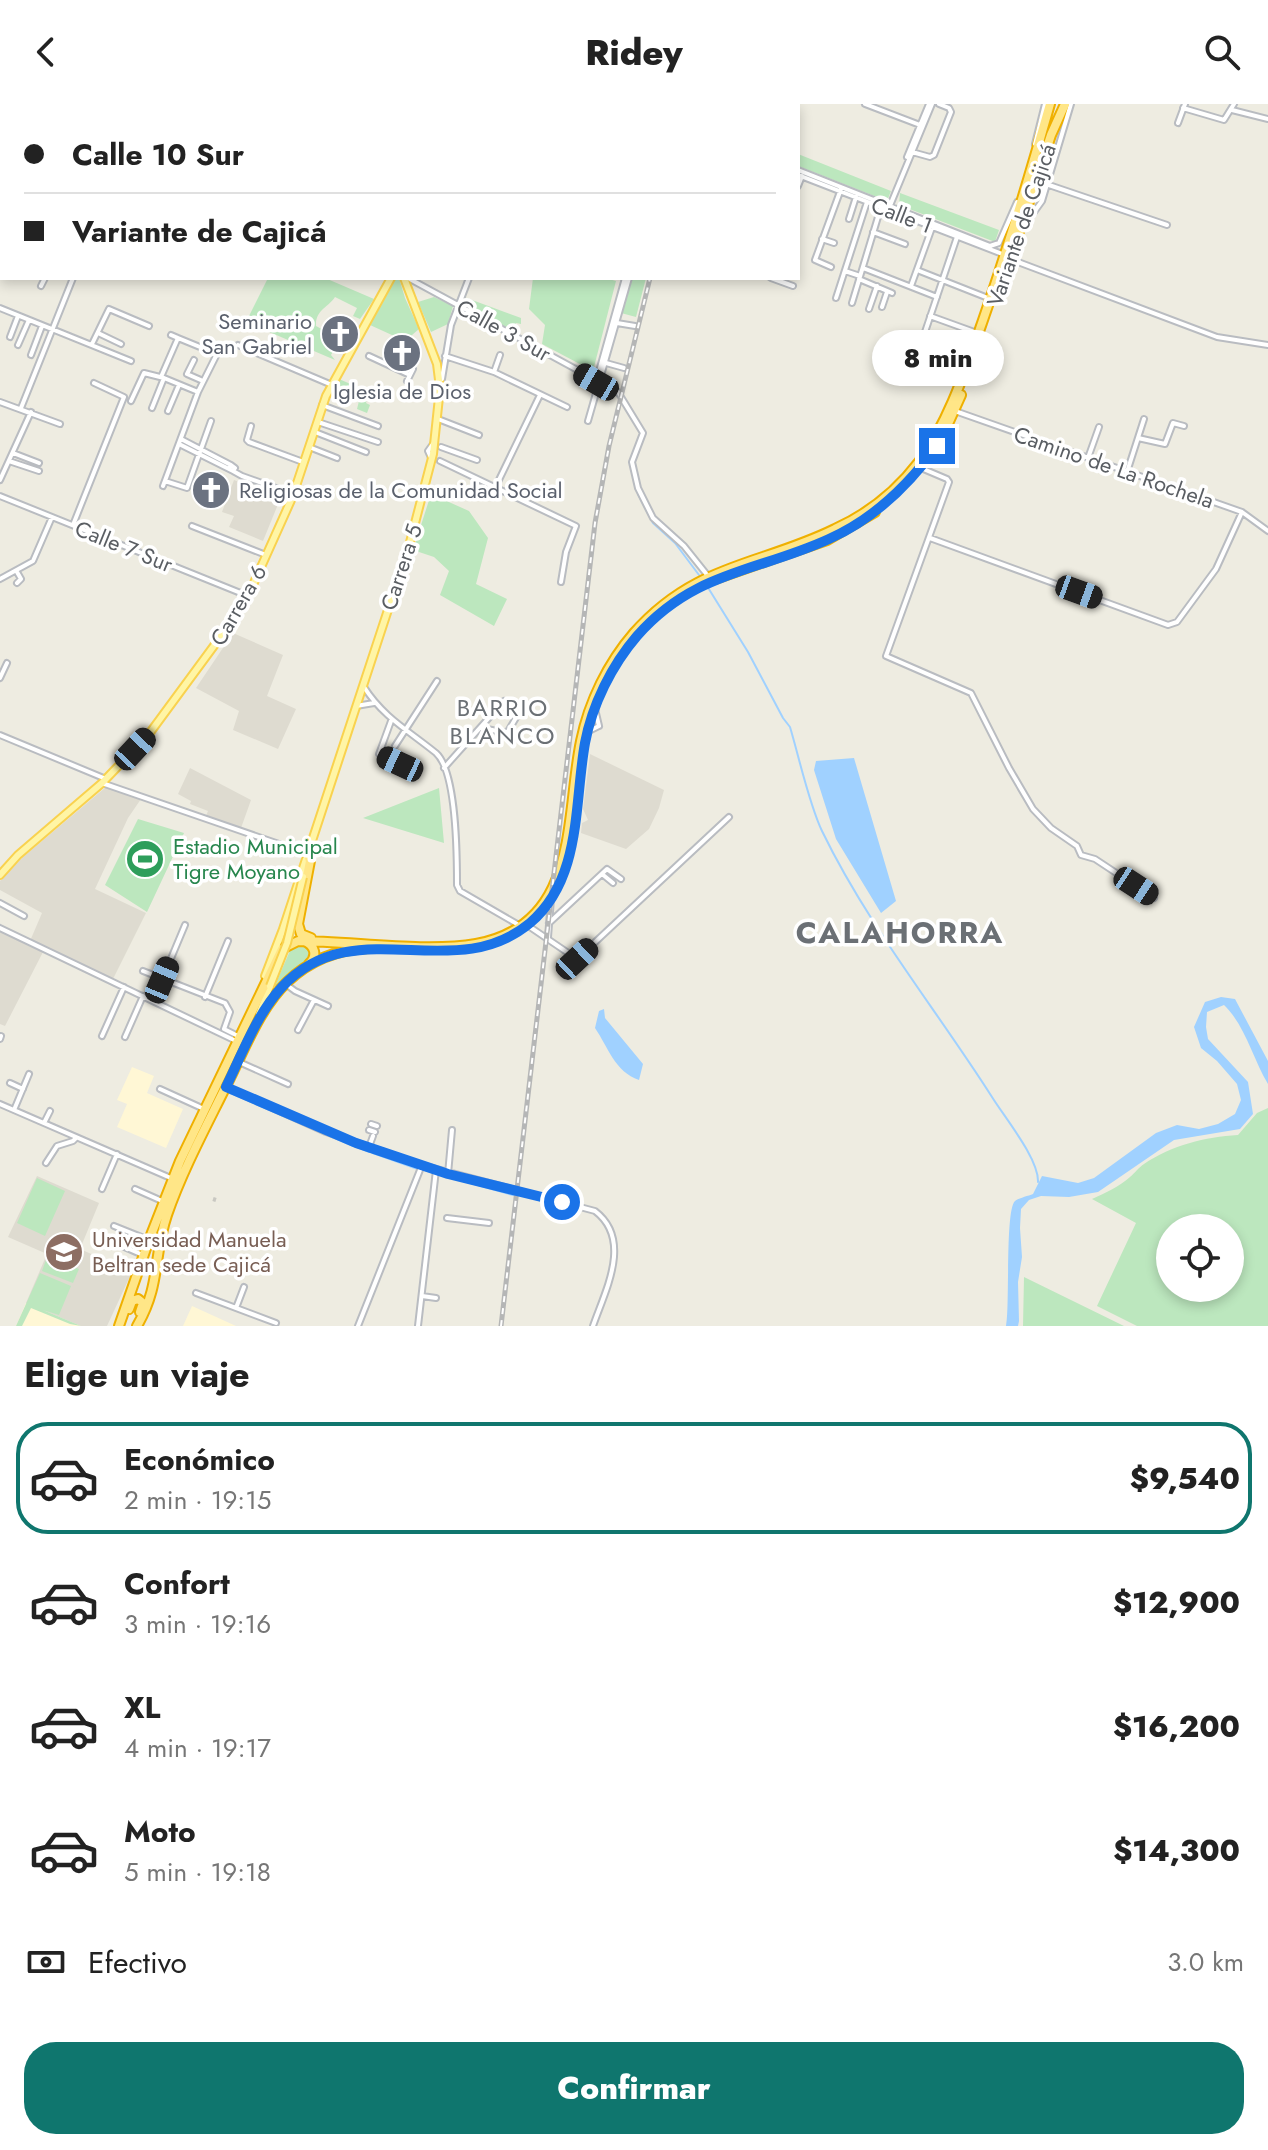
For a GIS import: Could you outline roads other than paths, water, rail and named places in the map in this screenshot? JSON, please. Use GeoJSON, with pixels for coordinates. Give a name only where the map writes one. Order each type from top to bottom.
{"type":"FeatureCollection","features":[{"type":"Feature","properties":{"kind":"highway","name":"Variante de Cajicá"},"geometry":{"type":"LineString","coordinates":[[707,579],[827,540],[847,530],[887,503],[921,468],[937,446],[955,411],[1008,257],[1048,104]]}},
{"type":"Feature","properties":{"kind":"highway","name":"Variante de Cajicá"},"geometry":{"type":"LineString","coordinates":[[303,941],[460,946],[488,941],[523,925],[545,901],[562,869],[581,744],[599,687],[612,662],[634,633],[664,605],[694,586],[833,531],[883,499],[909,474],[932,444],[950,409],[1066,105]]}},
{"type":"Feature","properties":{"kind":"highway","name":"Variante de Cajicá"},"geometry":{"type":"LineString","coordinates":[[159,1252],[167,1215],[226,1087],[269,1004],[285,983],[308,965],[331,954],[356,949],[442,951],[482,947],[507,938],[551,899],[571,850],[587,732],[595,709],[618,662],[637,636],[694,586]]}},
{"type":"Feature","properties":{"kind":"highway"},"geometry":{"type":"LineString","coordinates":[[308,853],[310,861],[299,930],[308,938],[336,942]]}},
{"type":"Feature","properties":{"kind":"highway"},"geometry":{"type":"LineString","coordinates":[[121,1326],[163,1202],[204,1109],[282,949],[292,942],[303,941],[312,946],[315,956],[308,965]]}},
{"type":"Feature","properties":{"kind":"highway"},"geometry":{"type":"LineString","coordinates":[[143,1257],[138,1284],[140,1289],[146,1290],[151,1284],[159,1252]]}},
{"type":"Feature","properties":{"kind":"highway"},"geometry":{"type":"LineString","coordinates":[[134,1326],[152,1295],[159,1252]]}},
{"type":"Feature","properties":{"kind":"highway"},"geometry":{"type":"LineString","coordinates":[[121,1326],[132,1301],[138,1299],[143,1306],[134,1326]]}},
{"type":"Feature","properties":{"kind":"main road","name":"Carrera 6"},"geometry":{"type":"LineString","coordinates":[[0,875],[18,855],[104,781],[170,707],[230,624],[248,596],[293,494],[305,462],[313,424],[390,280]]}},
{"type":"Feature","properties":{"kind":"main road"},"geometry":{"type":"LineString","coordinates":[[406,280],[408,293],[435,353],[440,388]]}},
{"type":"Feature","properties":{"kind":"main road"},"geometry":{"type":"LineString","coordinates":[[435,353],[445,356]]}},
{"type":"Feature","properties":{"kind":"main road","name":"Carrera 5"},"geometry":{"type":"LineString","coordinates":[[253,1033],[436,460],[440,388]]}},
{"type":"Feature","properties":{"kind":"main road","name":"Carrera 5"},"geometry":{"type":"LineString","coordinates":[[266,987],[290,933],[308,853]]}},
{"type":"Feature","properties":{"kind":"street"},"geometry":{"type":"LineString","coordinates":[[865,104],[921,125]]}},
{"type":"Feature","properties":{"kind":"street"},"geometry":{"type":"LineString","coordinates":[[886,207],[930,104]]}},
{"type":"Feature","properties":{"kind":"street"},"geometry":{"type":"LineString","coordinates":[[912,152],[930,157],[934,155],[951,112],[939,104]]}},
{"type":"Feature","properties":{"kind":"street"},"geometry":{"type":"LineString","coordinates":[[1020,232],[1042,201],[1066,105]]}},
{"type":"Feature","properties":{"kind":"street"},"geometry":{"type":"LineString","coordinates":[[1178,123],[1184,106],[1224,120],[1233,107],[1268,119]]}},
{"type":"Feature","properties":{"kind":"street"},"geometry":{"type":"LineString","coordinates":[[852,303],[873,232],[912,152],[921,125]]}},
{"type":"Feature","properties":{"kind":"street"},"geometry":{"type":"LineString","coordinates":[[1039,171],[1045,184]]}},
{"type":"Feature","properties":{"kind":"street","name":"Calle 1"},"geometry":{"type":"LineString","coordinates":[[800,174],[990,246],[999,243],[1028,179]]}},
{"type":"Feature","properties":{"kind":"street"},"geometry":{"type":"LineString","coordinates":[[1033,190],[1045,184],[1167,225]]}},
{"type":"Feature","properties":{"kind":"street"},"geometry":{"type":"LineString","coordinates":[[831,267],[815,260],[841,189]]}},
{"type":"Feature","properties":{"kind":"street","name":"Calle 1"},"geometry":{"type":"LineString","coordinates":[[841,189],[867,202],[886,207]]}},
{"type":"Feature","properties":{"kind":"street"},"geometry":{"type":"LineString","coordinates":[[849,219],[856,197]]}},
{"type":"Feature","properties":{"kind":"street"},"geometry":{"type":"LineString","coordinates":[[836,298],[867,202]]}},
{"type":"Feature","properties":{"kind":"street"},"geometry":{"type":"LineString","coordinates":[[911,286],[933,225]]}},
{"type":"Feature","properties":{"kind":"street","name":"Calle 1"},"geometry":{"type":"LineString","coordinates":[[933,225],[1217,337],[1268,345]]}},
{"type":"Feature","properties":{"kind":"street","name":"Calle 1"},"geometry":{"type":"LineString","coordinates":[[873,232],[905,244]]}},
{"type":"Feature","properties":{"kind":"street"},"geometry":{"type":"LineString","coordinates":[[925,332],[957,237]]}},
{"type":"Feature","properties":{"kind":"street"},"geometry":{"type":"LineString","coordinates":[[822,239],[834,243]]}},
{"type":"Feature","properties":{"kind":"street"},"geometry":{"type":"LineString","coordinates":[[863,268],[937,297]]}},
{"type":"Feature","properties":{"kind":"street"},"geometry":{"type":"LineString","coordinates":[[917,270],[991,299]]}},
{"type":"Feature","properties":{"kind":"street"},"geometry":{"type":"LineString","coordinates":[[845,271],[890,292],[882,307]]}},
{"type":"Feature","properties":{"kind":"street"},"geometry":{"type":"LineString","coordinates":[[41,286],[44,280]]}},
{"type":"Feature","properties":{"kind":"street"},"geometry":{"type":"LineString","coordinates":[[21,408],[72,280]]}},
{"type":"Feature","properties":{"kind":"street","name":"Calle 3 Sur"},"geometry":{"type":"LineString","coordinates":[[410,280],[621,395],[642,430],[632,462],[638,488],[653,518],[684,546],[707,579]]}},
{"type":"Feature","properties":{"kind":"street","name":"Carrera 5"},"geometry":{"type":"LineString","coordinates":[[440,388],[458,304],[468,280]]}},
{"type":"Feature","properties":{"kind":"street"},"geometry":{"type":"LineString","coordinates":[[588,421],[626,280]]}},
{"type":"Feature","properties":{"kind":"street"},"geometry":{"type":"LineString","coordinates":[[598,383],[627,280]]}},
{"type":"Feature","properties":{"kind":"street"},"geometry":{"type":"LineString","coordinates":[[776,280],[793,286]]}},
{"type":"Feature","properties":{"kind":"street"},"geometry":{"type":"LineString","coordinates":[[869,309],[877,286]]}},
{"type":"Feature","properties":{"kind":"street"},"geometry":{"type":"LineString","coordinates":[[0,308],[131,361]]}},
{"type":"Feature","properties":{"kind":"street"},"geometry":{"type":"LineString","coordinates":[[92,344],[109,309],[149,326]]}},
{"type":"Feature","properties":{"kind":"street"},"geometry":{"type":"LineString","coordinates":[[10,337],[18,316]]}},
{"type":"Feature","properties":{"kind":"street"},"geometry":{"type":"LineString","coordinates":[[930,316],[979,334]]}},
{"type":"Feature","properties":{"kind":"street"},"geometry":{"type":"LineString","coordinates":[[18,345],[29,320]]}},
{"type":"Feature","properties":{"kind":"street"},"geometry":{"type":"LineString","coordinates":[[617,323],[635,326]]}},
{"type":"Feature","properties":{"kind":"street"},"geometry":{"type":"LineString","coordinates":[[31,355],[42,326]]}},
{"type":"Feature","properties":{"kind":"street"},"geometry":{"type":"LineString","coordinates":[[98,333],[121,344]]}},
{"type":"Feature","properties":{"kind":"street"},"geometry":{"type":"LineString","coordinates":[[171,335],[217,354],[198,392],[183,443],[164,484],[186,489],[211,421]]}},
{"type":"Feature","properties":{"kind":"street"},"geometry":{"type":"LineString","coordinates":[[152,408],[178,338]]}},
{"type":"Feature","properties":{"kind":"street"},"geometry":{"type":"LineString","coordinates":[[941,339],[973,350]]}},
{"type":"Feature","properties":{"kind":"street"},"geometry":{"type":"LineString","coordinates":[[238,345],[332,385]]}},
{"type":"Feature","properties":{"kind":"street"},"geometry":{"type":"LineString","coordinates":[[494,372],[500,355]]}},
{"type":"Feature","properties":{"kind":"street"},"geometry":{"type":"LineString","coordinates":[[369,356],[411,372],[407,381]]}},
{"type":"Feature","properties":{"kind":"street"},"geometry":{"type":"LineString","coordinates":[[445,356],[494,372],[567,407]]}},
{"type":"Feature","properties":{"kind":"street"},"geometry":{"type":"LineString","coordinates":[[194,360],[187,374],[203,381]]}},
{"type":"Feature","properties":{"kind":"street"},"geometry":{"type":"LineString","coordinates":[[606,363],[624,368]]}},
{"type":"Feature","properties":{"kind":"street"},"geometry":{"type":"LineString","coordinates":[[131,401],[144,373],[198,392]]}},
{"type":"Feature","properties":{"kind":"street"},"geometry":{"type":"LineString","coordinates":[[73,525],[124,397],[94,383]]}},
{"type":"Feature","properties":{"kind":"street"},"geometry":{"type":"LineString","coordinates":[[168,411],[179,385]]}},
{"type":"Feature","properties":{"kind":"street"},"geometry":{"type":"LineString","coordinates":[[496,487],[540,395]]}},
{"type":"Feature","properties":{"kind":"street"},"geometry":{"type":"LineString","coordinates":[[0,402],[60,424]]}},
{"type":"Feature","properties":{"kind":"street"},"geometry":{"type":"LineString","coordinates":[[322,405],[378,426]]}},
{"type":"Feature","properties":{"kind":"street","name":"Camino de La Rochela"},"geometry":{"type":"LineString","coordinates":[[955,411],[1242,512],[1268,531]]}},
{"type":"Feature","properties":{"kind":"street"},"geometry":{"type":"LineString","coordinates":[[0,480],[31,412]]}},
{"type":"Feature","properties":{"kind":"street"},"geometry":{"type":"LineString","coordinates":[[438,419],[479,435]]}},
{"type":"Feature","properties":{"kind":"street"},"geometry":{"type":"LineString","coordinates":[[1127,472],[1144,419]]}},
{"type":"Feature","properties":{"kind":"street"},"geometry":{"type":"LineString","coordinates":[[1138,438],[1165,444],[1173,423],[1184,426]]}},
{"type":"Feature","properties":{"kind":"street"},"geometry":{"type":"LineString","coordinates":[[313,424],[378,442]]}},
{"type":"Feature","properties":{"kind":"street"},"geometry":{"type":"LineString","coordinates":[[313,424],[366,452]]}},
{"type":"Feature","properties":{"kind":"street"},"geometry":{"type":"LineString","coordinates":[[251,426],[249,442],[305,462]]}},
{"type":"Feature","properties":{"kind":"street"},"geometry":{"type":"LineString","coordinates":[[1088,458],[1099,427]]}},
{"type":"Feature","properties":{"kind":"street"},"geometry":{"type":"LineString","coordinates":[[183,443],[242,476],[293,494]]}},
{"type":"Feature","properties":{"kind":"street"},"geometry":{"type":"LineString","coordinates":[[438,445],[477,460]]}},
{"type":"Feature","properties":{"kind":"street"},"geometry":{"type":"LineString","coordinates":[[309,447],[337,458]]}},
{"type":"Feature","properties":{"kind":"street"},"geometry":{"type":"LineString","coordinates":[[13,453],[39,463]]}},
{"type":"Feature","properties":{"kind":"street"},"geometry":{"type":"LineString","coordinates":[[436,460],[576,526],[566,552],[561,582]]}},
{"type":"Feature","properties":{"kind":"street"},"geometry":{"type":"LineString","coordinates":[[9,461],[39,471]]}},
{"type":"Feature","properties":{"kind":"street"},"geometry":{"type":"LineString","coordinates":[[921,468],[947,479],[950,488],[886,656],[969,691],[1033,809],[1051,828],[1077,846],[1081,855],[1095,859],[1154,898]]}},
{"type":"Feature","properties":{"kind":"street","name":"Calle 7 Sur"},"geometry":{"type":"LineString","coordinates":[[0,496],[248,596]]}},
{"type":"Feature","properties":{"kind":"street"},"geometry":{"type":"LineString","coordinates":[[930,538],[1168,625],[1177,622],[1195,594],[1210,579],[1242,512]]}},
{"type":"Feature","properties":{"kind":"street"},"geometry":{"type":"LineString","coordinates":[[0,579],[33,561],[52,517]]}},
{"type":"Feature","properties":{"kind":"street"},"geometry":{"type":"LineString","coordinates":[[192,526],[266,555]]}},
{"type":"Feature","properties":{"kind":"street"},"geometry":{"type":"LineString","coordinates":[[16,571],[21,579],[17,583]]}},
{"type":"Feature","properties":{"kind":"street"},"geometry":{"type":"LineString","coordinates":[[0,678],[7,663]]}},
{"type":"Feature","properties":{"kind":"street"},"geometry":{"type":"LineString","coordinates":[[395,746],[437,681]]}},
{"type":"Feature","properties":{"kind":"street"},"geometry":{"type":"LineString","coordinates":[[363,686],[391,721],[436,753],[444,768],[453,804],[458,887],[466,897],[548,938],[577,959],[729,817]]}},
{"type":"Feature","properties":{"kind":"street"},"geometry":{"type":"LineString","coordinates":[[444,768],[504,701]]}},
{"type":"Feature","properties":{"kind":"street"},"geometry":{"type":"LineString","coordinates":[[356,706],[374,703]]}},
{"type":"Feature","properties":{"kind":"street"},"geometry":{"type":"LineString","coordinates":[[587,732],[600,726],[595,709]]}},
{"type":"Feature","properties":{"kind":"street"},"geometry":{"type":"LineString","coordinates":[[482,728],[507,733],[520,711]]}},
{"type":"Feature","properties":{"kind":"street"},"geometry":{"type":"LineString","coordinates":[[391,721],[379,754],[400,764]]}},
{"type":"Feature","properties":{"kind":"street"},"geometry":{"type":"LineString","coordinates":[[0,735],[104,781],[308,853]]}},
{"type":"Feature","properties":{"kind":"street"},"geometry":{"type":"LineString","coordinates":[[549,923],[608,869],[621,879]]}},
{"type":"Feature","properties":{"kind":"street"},"geometry":{"type":"LineString","coordinates":[[602,874],[613,883]]}},
{"type":"Feature","properties":{"kind":"street"},"geometry":{"type":"LineString","coordinates":[[548,938],[551,899]]}},
{"type":"Feature","properties":{"kind":"street"},"geometry":{"type":"LineString","coordinates":[[0,903],[24,916]]}},
{"type":"Feature","properties":{"kind":"street"},"geometry":{"type":"LineString","coordinates":[[162,980],[185,925]]}},
{"type":"Feature","properties":{"kind":"street"},"geometry":{"type":"LineString","coordinates":[[0,928],[239,1040]]}},
{"type":"Feature","properties":{"kind":"street"},"geometry":{"type":"LineString","coordinates":[[205,997],[228,941]]}},
{"type":"Feature","properties":{"kind":"street"},"geometry":{"type":"LineString","coordinates":[[143,971],[225,1003],[230,1007],[224,1029],[239,1040]]}},
{"type":"Feature","properties":{"kind":"street"},"geometry":{"type":"LineString","coordinates":[[285,983],[328,1006]]}},
{"type":"Feature","properties":{"kind":"street"},"geometry":{"type":"LineString","coordinates":[[102,1036],[124,987]]}},
{"type":"Feature","properties":{"kind":"street"},"geometry":{"type":"LineString","coordinates":[[125,1037],[143,996]]}},
{"type":"Feature","properties":{"kind":"street"},"geometry":{"type":"LineString","coordinates":[[298,1030],[314,1000]]}},
{"type":"Feature","properties":{"kind":"street"},"geometry":{"type":"LineString","coordinates":[[238,1062],[288,1084]]}},
{"type":"Feature","properties":{"kind":"street"},"geometry":{"type":"LineString","coordinates":[[14,1110],[29,1074]]}},
{"type":"Feature","properties":{"kind":"street"},"geometry":{"type":"LineString","coordinates":[[10,1083],[23,1089]]}},
{"type":"Feature","properties":{"kind":"street"},"geometry":{"type":"LineString","coordinates":[[226,1087],[326,1132],[363,1145],[448,1174],[585,1207],[604,1218],[614,1245],[614,1262],[593,1326]]}},
{"type":"Feature","properties":{"kind":"street"},"geometry":{"type":"LineString","coordinates":[[160,1089],[204,1109]]}},
{"type":"Feature","properties":{"kind":"street"},"geometry":{"type":"LineString","coordinates":[[0,1104],[173,1179]]}},
{"type":"Feature","properties":{"kind":"street"},"geometry":{"type":"LineString","coordinates":[[44,1123],[50,1111]]}},
{"type":"Feature","properties":{"kind":"street"},"geometry":{"type":"LineString","coordinates":[[448,1174],[452,1130]]}},
{"type":"Feature","properties":{"kind":"street"},"geometry":{"type":"LineString","coordinates":[[363,1145],[371,1133],[369,1147]]}},
{"type":"Feature","properties":{"kind":"street"},"geometry":{"type":"LineString","coordinates":[[46,1163],[57,1146],[76,1138]]}},
{"type":"Feature","properties":{"kind":"street"},"geometry":{"type":"LineString","coordinates":[[102,1189],[117,1154]]}},
{"type":"Feature","properties":{"kind":"street"},"geometry":{"type":"LineString","coordinates":[[358,1326],[422,1165]]}},
{"type":"Feature","properties":{"kind":"street"},"geometry":{"type":"LineString","coordinates":[[418,1326],[436,1170]]}},
{"type":"Feature","properties":{"kind":"street"},"geometry":{"type":"LineString","coordinates":[[135,1189],[163,1202]]}},
{"type":"Feature","properties":{"kind":"street"},"geometry":{"type":"LineString","coordinates":[[447,1218],[489,1223]]}},
{"type":"Feature","properties":{"kind":"street"},"geometry":{"type":"LineString","coordinates":[[114,1226],[149,1240]]}},
{"type":"Feature","properties":{"kind":"street"},"geometry":{"type":"LineString","coordinates":[[106,1239],[143,1257]]}},
{"type":"Feature","properties":{"kind":"street"},"geometry":{"type":"LineString","coordinates":[[236,1308],[244,1287]]}},
{"type":"Feature","properties":{"kind":"street"},"geometry":{"type":"LineString","coordinates":[[196,1293],[276,1323]]}},
{"type":"Feature","properties":{"kind":"street"},"geometry":{"type":"LineString","coordinates":[[422,1296],[436,1298]]}},
{"type":"Feature","properties":{"kind":"water"},"geometry":{"type":"Polygon","coordinates":[[[854,758],[896,901],[881,913],[836,839],[814,770],[816,761],[854,758]]]}},
{"type":"Feature","properties":{"kind":"water"},"geometry":{"type":"Polygon","coordinates":[[[1221,997],[1235,999],[1268,1061],[1268,1084],[1231,1013],[1224,1005],[1207,1012],[1208,1039],[1248,1082],[1253,1114],[1240,1129],[1174,1140],[1098,1192],[1069,1197],[1041,1196],[1029,1200],[1021,1209],[1019,1321],[1018,1326],[1006,1326],[1012,1208],[1015,1201],[1033,1194],[1042,1176],[1078,1183],[1094,1178],[1156,1133],[1177,1125],[1199,1129],[1218,1124],[1235,1114],[1241,1100],[1237,1084],[1201,1048],[1194,1027],[1205,1002],[1221,997]]]}},
{"type":"Feature","properties":{"kind":"water"},"geometry":{"type":"Polygon","coordinates":[[[604,1009],[605,1018],[643,1064],[639,1080],[618,1065],[595,1028],[599,1011],[604,1009]]]}},
{"type":"Feature","properties":{"kind":"waterway"},"geometry":{"type":"LineString","coordinates":[[638,494],[653,523],[675,543],[699,575]]}},
{"type":"Feature","properties":{"kind":"waterway"},"geometry":{"type":"LineString","coordinates":[[707,586],[790,727],[817,820],[840,866],[881,934],[1020,1139],[1033,1162],[1038,1182]]}},
{"type":"Feature","properties":{"kind":"waterway"},"geometry":{"type":"LineString","coordinates":[[228,1091],[353,1145]]}},
{"type":"Feature","properties":{"kind":"waterway"},"geometry":{"type":"LineString","coordinates":[[357,1146],[369,1151]]}},
{"type":"Feature","properties":{"kind":"waterway"},"geometry":{"type":"LineString","coordinates":[[373,1152],[418,1168]]}},
{"type":"Feature","properties":{"kind":"waterway"},"geometry":{"type":"LineString","coordinates":[[424,1169],[433,1171]]}},
{"type":"Feature","properties":{"kind":"waterway"},"geometry":{"type":"LineString","coordinates":[[439,1173],[513,1194]]}},
{"type":"Feature","properties":{"kind":"railway"},"geometry":{"type":"LineString","coordinates":[[501,1326],[595,523],[609,446],[650,280]]}},
{"type":"Feature","properties":{"kind":"place","name":"Seminario San Gabriel"},"geometry":{"type":"Point","coordinates":[340,334]}},
{"type":"Feature","properties":{"kind":"place","name":"Iglesia de Dios"},"geometry":{"type":"Point","coordinates":[402,353]}},
{"type":"Feature","properties":{"kind":"place","name":"Religiosas de la Comunidad Social"},"geometry":{"type":"Point","coordinates":[211,490]}},
{"type":"Feature","properties":{"kind":"place","name":"Estadio Municipal Tigre Moyano"},"geometry":{"type":"Point","coordinates":[145,859]}},
{"type":"Feature","properties":{"kind":"place","name":"Universidad Manuela Beltran sede Cajicá"},"geometry":{"type":"Point","coordinates":[64,1252]}},
{"type":"Feature","properties":{"kind":"district","name":"BARRIO BLANCO"},"geometry":{"type":"Point","coordinates":[503,721]}},
{"type":"Feature","properties":{"kind":"district","name":"CALAHORRA"},"geometry":{"type":"Point","coordinates":[900,932]}}]}
